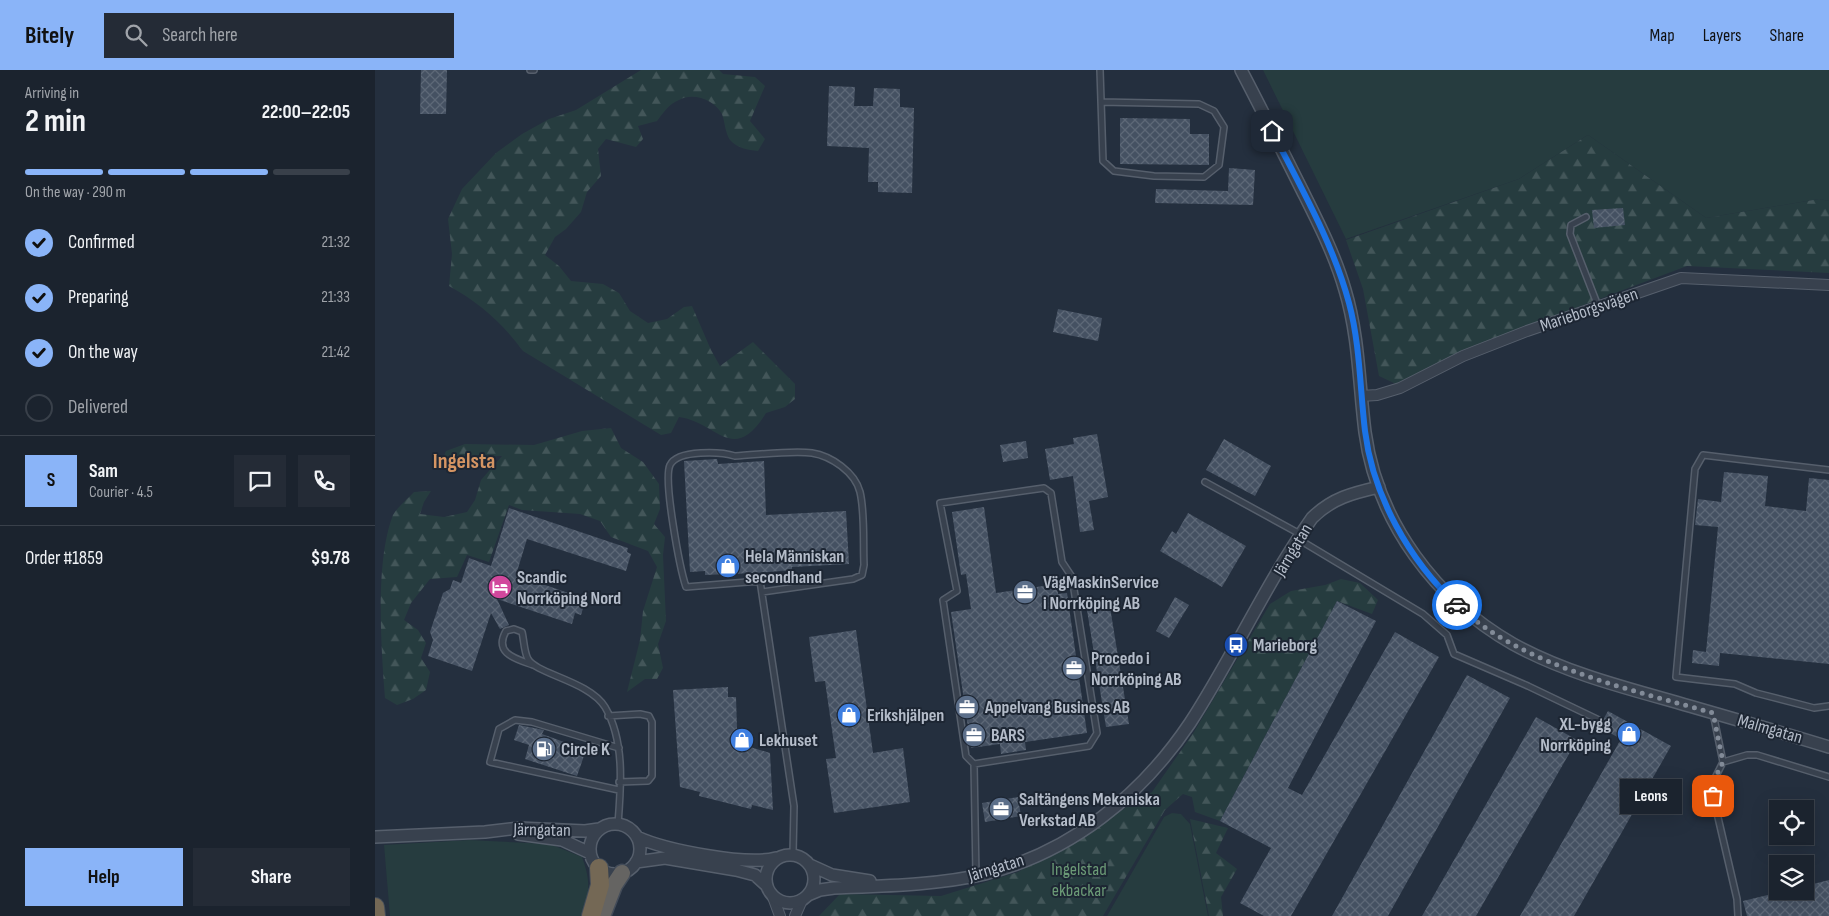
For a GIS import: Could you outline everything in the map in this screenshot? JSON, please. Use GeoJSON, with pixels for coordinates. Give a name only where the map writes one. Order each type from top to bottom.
{"type":"FeatureCollection","features":[{"type":"Feature","properties":{"kind":"highway"},"geometry":{"type":"LineString","coordinates":[[591,916],[600,885],[599,868]]}},
{"type":"Feature","properties":{"kind":"highway"},"geometry":{"type":"LineString","coordinates":[[602,916],[614,885],[622,873]]}},
{"type":"Feature","properties":{"kind":"highway"},"geometry":{"type":"LineString","coordinates":[[375,908],[375,916]]}},
{"type":"Feature","properties":{"kind":"street"},"geometry":{"type":"LineString","coordinates":[[1241,70],[1322,231],[1340,274],[1352,314],[1367,446],[1379,487]]}},
{"type":"Feature","properties":{"kind":"street","name":"Marieborgsvägen"},"geometry":{"type":"LineString","coordinates":[[1361,396],[1400,388],[1463,356],[1598,306],[1681,278],[1829,285]]}},
{"type":"Feature","properties":{"kind":"street","name":"Järngatan"},"geometry":{"type":"LineString","coordinates":[[805,898],[828,888],[934,882],[976,875],[1012,865],[1054,848],[1098,820],[1133,792],[1155,770],[1190,722],[1312,518],[1328,504],[1355,492],[1379,487]]}},
{"type":"Feature","properties":{"kind":"street","name":"Malmgatan"},"geometry":{"type":"LineString","coordinates":[[1379,487],[1404,539],[1423,567],[1443,591],[1465,613],[1516,645],[1560,665],[1642,693],[1829,746]]}},
{"type":"Feature","properties":{"kind":"street"},"geometry":{"type":"LineString","coordinates":[[637,837],[639,854],[637,862],[630,869],[622,873],[610,873],[599,868],[590,853],[591,840],[599,829],[611,824],[618,824],[629,828],[637,837],[660,845],[742,860],[767,861],[793,854],[806,860],[811,865],[815,880],[795,916]]}},
{"type":"Feature","properties":{"kind":"street","name":"Järngatan"},"geometry":{"type":"LineString","coordinates":[[375,837],[485,832],[519,828],[585,831],[599,829]]}},
{"type":"Feature","properties":{"kind":"street","name":"Järngatan"},"geometry":{"type":"LineString","coordinates":[[485,832],[552,838],[571,843],[590,853]]}},
{"type":"Feature","properties":{"kind":"street"},"geometry":{"type":"LineString","coordinates":[[637,862],[665,858],[755,875],[766,886],[773,897],[780,916]]}},
{"type":"Feature","properties":{"kind":"street"},"geometry":{"type":"LineString","coordinates":[[766,886],[767,870],[776,858]]}},
{"type":"Feature","properties":{"kind":"street","name":"Järngatan"},"geometry":{"type":"LineString","coordinates":[[811,865],[832,875],[891,884]]}},
{"type":"Feature","properties":{"kind":"street"},"geometry":{"type":"LineString","coordinates":[[773,897],[782,902],[792,903],[805,898]]}},
{"type":"Feature","properties":{"kind":"lane"},"geometry":{"type":"LineString","coordinates":[[1100,70],[1101,102],[1103,160],[1114,171],[1154,176],[1204,177],[1219,165],[1224,127],[1214,111],[1199,104],[1101,102]]}},
{"type":"Feature","properties":{"kind":"lane"},"geometry":{"type":"LineString","coordinates":[[1586,217],[1571,225],[1570,234],[1598,306]]}},
{"type":"Feature","properties":{"kind":"lane"},"geometry":{"type":"LineString","coordinates":[[762,592],[853,579],[862,575],[864,564],[860,493],[856,481],[846,470],[831,460],[812,453],[735,456],[726,453],[689,454],[677,457],[670,465],[669,475],[674,523],[686,587],[760,581],[794,806],[793,854]]}},
{"type":"Feature","properties":{"kind":"lane"},"geometry":{"type":"LineString","coordinates":[[1829,470],[1703,455],[1695,470],[1676,677],[1735,684],[1756,693],[1814,708],[1829,706]]}},
{"type":"Feature","properties":{"kind":"lane"},"geometry":{"type":"LineString","coordinates":[[1205,482],[1299,537],[1423,614],[1447,635],[1454,654],[1528,686],[1599,720]]}},
{"type":"Feature","properties":{"kind":"lane"},"geometry":{"type":"LineString","coordinates":[[974,764],[1089,746],[1097,733],[1072,576],[1062,562],[1051,494],[1044,488],[940,503],[957,591],[943,600],[966,756],[974,764],[976,875]]}},
{"type":"Feature","properties":{"kind":"lane"},"geometry":{"type":"LineString","coordinates":[[533,665],[527,658],[522,632],[514,629],[506,631],[503,637],[503,645],[508,654],[533,665],[569,680],[590,693],[605,707],[619,748],[618,824]]}},
{"type":"Feature","properties":{"kind":"lane"},"geometry":{"type":"LineString","coordinates":[[1713,713],[1723,762],[1713,782],[1713,796],[1737,899],[1738,916]]}},
{"type":"Feature","properties":{"kind":"lane"},"geometry":{"type":"LineString","coordinates":[[608,716],[640,714],[649,716],[652,722],[652,776],[648,781],[619,782]]}},
{"type":"Feature","properties":{"kind":"lane"},"geometry":{"type":"LineString","coordinates":[[619,748],[531,722],[515,720],[499,728],[490,762],[619,790]]}},
{"type":"Feature","properties":{"kind":"lane"},"geometry":{"type":"LineString","coordinates":[[1723,762],[1747,754],[1757,755],[1829,777]]}},
{"type":"Feature","properties":{"kind":"green space"},"geometry":{"type":"Polygon","coordinates":[[[641,70],[719,70],[723,74],[755,77],[765,86],[750,121],[765,139],[758,151],[739,147],[730,140],[722,114],[709,101],[691,97],[675,102],[657,121],[638,126],[643,139],[636,147],[606,139],[598,149],[601,176],[587,192],[581,212],[566,229],[555,237],[545,255],[559,266],[571,281],[603,284],[619,293],[630,311],[648,323],[667,319],[684,307],[692,306],[720,366],[753,342],[795,384],[795,399],[785,407],[766,413],[754,429],[744,437],[734,439],[724,437],[692,420],[679,417],[671,433],[661,435],[523,351],[490,314],[471,299],[449,286],[452,254],[448,219],[462,189],[496,153],[522,134],[549,119],[576,110],[641,70]]]}},
{"type":"Feature","properties":{"kind":"green space"},"geometry":{"type":"Polygon","coordinates":[[[1263,70],[1829,70],[1829,201],[1819,199],[1706,218],[1588,135],[1519,179],[1346,239],[1263,70]]]}},
{"type":"Feature","properties":{"kind":"green space"},"geometry":{"type":"Polygon","coordinates":[[[1588,135],[1706,218],[1819,199],[1829,201],[1829,273],[1687,266],[1463,350],[1396,384],[1379,376],[1363,289],[1346,240],[1519,179],[1588,135]]]}},
{"type":"Feature","properties":{"kind":"green space"},"geometry":{"type":"Polygon","coordinates":[[[611,428],[621,448],[643,462],[659,484],[660,509],[654,524],[665,537],[663,555],[666,621],[658,644],[663,668],[657,679],[645,679],[627,692],[640,640],[643,611],[657,567],[648,551],[611,537],[600,521],[580,514],[522,510],[509,505],[489,562],[467,555],[457,577],[430,579],[411,603],[404,620],[418,630],[426,643],[421,658],[430,672],[426,690],[413,699],[397,705],[385,698],[381,629],[382,579],[387,534],[393,515],[414,492],[431,491],[424,502],[420,514],[444,517],[467,512],[475,500],[481,480],[502,456],[475,457],[464,461],[443,458],[446,451],[465,444],[534,445],[582,431],[611,428]]]}},
{"type":"Feature","properties":{"kind":"green space","name":"Ingelstad ekbackar"},"geometry":{"type":"Polygon","coordinates":[[[1341,579],[1360,583],[1378,600],[1372,614],[1337,601],[1220,821],[1195,812],[1192,797],[1183,794],[1165,810],[1103,916],[819,916],[840,894],[941,896],[1018,872],[1152,792],[1194,732],[1270,604],[1291,591],[1325,585],[1341,579]]]}},
{"type":"Feature","properties":{"kind":"green space"},"geometry":{"type":"Polygon","coordinates":[[[1172,813],[1181,814],[1190,824],[1208,916],[1107,916],[1164,817],[1172,813]]]}},
{"type":"Feature","properties":{"kind":"green space"},"geometry":{"type":"Polygon","coordinates":[[[1190,819],[1228,828],[1216,853],[1237,869],[1221,897],[1223,916],[1209,916],[1190,819]]]}},
{"type":"Feature","properties":{"kind":"green space"},"geometry":{"type":"Polygon","coordinates":[[[469,840],[550,844],[582,857],[587,873],[588,893],[581,916],[390,916],[384,845],[469,840]]]}},
{"type":"Feature","properties":{"kind":"building"},"geometry":{"type":"Polygon","coordinates":[[[421,70],[447,70],[446,114],[420,114],[421,70]]]}},
{"type":"Feature","properties":{"kind":"building"},"geometry":{"type":"Polygon","coordinates":[[[829,86],[855,87],[854,106],[873,106],[874,88],[900,89],[900,107],[914,108],[912,193],[878,192],[878,182],[868,182],[869,148],[827,146],[829,86]]]}},
{"type":"Feature","properties":{"kind":"building"},"geometry":{"type":"Polygon","coordinates":[[[1120,118],[1190,119],[1190,134],[1209,134],[1209,165],[1120,164],[1120,118]]]}},
{"type":"Feature","properties":{"kind":"building"},"geometry":{"type":"Polygon","coordinates":[[[1229,168],[1255,170],[1253,205],[1155,203],[1156,189],[1228,191],[1229,168]]]}},
{"type":"Feature","properties":{"kind":"building"},"geometry":{"type":"Polygon","coordinates":[[[1623,208],[1625,225],[1594,228],[1592,210],[1623,208]]]}},
{"type":"Feature","properties":{"kind":"building"},"geometry":{"type":"Polygon","coordinates":[[[1058,309],[1102,318],[1098,341],[1053,332],[1058,309]]]}},
{"type":"Feature","properties":{"kind":"building"},"geometry":{"type":"Polygon","coordinates":[[[1097,434],[1108,497],[1089,501],[1094,530],[1080,532],[1073,476],[1050,480],[1045,449],[1074,444],[1073,438],[1097,434]]]}},
{"type":"Feature","properties":{"kind":"building"},"geometry":{"type":"Polygon","coordinates":[[[1224,439],[1271,466],[1255,496],[1206,470],[1224,439]]]}},
{"type":"Feature","properties":{"kind":"building"},"geometry":{"type":"Polygon","coordinates":[[[1026,441],[1028,458],[1003,462],[1000,445],[1026,441]]]}},
{"type":"Feature","properties":{"kind":"building"},"geometry":{"type":"Polygon","coordinates":[[[717,459],[718,464],[764,461],[766,515],[846,511],[849,564],[792,567],[792,570],[755,573],[705,575],[705,571],[690,572],[684,461],[717,459]]]}},
{"type":"Feature","properties":{"kind":"building"},"geometry":{"type":"Polygon","coordinates":[[[1724,472],[1768,476],[1765,506],[1806,511],[1809,478],[1829,480],[1829,664],[1720,653],[1719,666],[1692,663],[1693,650],[1706,652],[1718,527],[1695,525],[1698,499],[1721,502],[1724,472]]]}},
{"type":"Feature","properties":{"kind":"building"},"geometry":{"type":"Polygon","coordinates":[[[984,507],[996,593],[1057,584],[1058,594],[1067,593],[1087,733],[1025,742],[1026,750],[1001,754],[1000,744],[971,748],[951,612],[971,609],[966,574],[961,575],[952,512],[984,507]]]}},
{"type":"Feature","properties":{"kind":"building","name":"Scandic Norrköping Nord"},"geometry":{"type":"Polygon","coordinates":[[[509,508],[628,548],[627,552],[631,554],[626,571],[527,539],[516,575],[580,597],[579,603],[584,605],[581,615],[575,613],[572,624],[497,599],[509,625],[500,629],[491,613],[472,671],[428,656],[433,640],[430,632],[443,593],[450,589],[453,580],[461,583],[469,558],[491,566],[509,508]]]}},
{"type":"Feature","properties":{"kind":"building"},"geometry":{"type":"Polygon","coordinates":[[[1188,513],[1246,546],[1222,587],[1160,551],[1172,531],[1176,534],[1188,513]]]}},
{"type":"Feature","properties":{"kind":"building"},"geometry":{"type":"Polygon","coordinates":[[[1175,597],[1189,605],[1169,638],[1156,631],[1175,597]]]}},
{"type":"Feature","properties":{"kind":"building"},"geometry":{"type":"Polygon","coordinates":[[[1109,601],[1129,724],[1106,727],[1086,604],[1109,601]]]}},
{"type":"Feature","properties":{"kind":"building"},"geometry":{"type":"Polygon","coordinates":[[[1337,601],[1376,621],[1288,788],[1302,795],[1395,632],[1439,657],[1291,916],[1264,916],[1240,903],[1271,848],[1220,821],[1337,601]]]}},
{"type":"Feature","properties":{"kind":"building","name":"Erikshjälpen"},"geometry":{"type":"Polygon","coordinates":[[[856,630],[873,753],[903,748],[910,802],[834,813],[826,759],[836,758],[825,681],[815,682],[809,637],[856,630]]]}},
{"type":"Feature","properties":{"kind":"building"},"geometry":{"type":"Polygon","coordinates":[[[1467,675],[1510,698],[1388,916],[1332,916],[1467,675]]]}},
{"type":"Feature","properties":{"kind":"building"},"geometry":{"type":"Polygon","coordinates":[[[728,687],[728,697],[736,697],[737,729],[745,731],[744,740],[751,743],[750,747],[770,753],[773,810],[752,805],[751,809],[699,796],[700,792],[680,787],[673,690],[728,687]]]}},
{"type":"Feature","properties":{"kind":"building"},"geometry":{"type":"Polygon","coordinates":[[[1608,711],[1671,746],[1574,916],[1520,916],[1621,739],[1599,727],[1608,711]]]}},
{"type":"Feature","properties":{"kind":"building"},"geometry":{"type":"Polygon","coordinates":[[[1536,717],[1577,740],[1476,916],[1422,916],[1536,717]]]}},
{"type":"Feature","properties":{"kind":"building"},"geometry":{"type":"Polygon","coordinates":[[[519,725],[544,730],[542,734],[586,750],[577,776],[525,759],[529,745],[514,740],[519,725]]]}},
{"type":"Feature","properties":{"kind":"building"},"geometry":{"type":"Polygon","coordinates":[[[1018,797],[1021,816],[985,822],[982,803],[1018,797]]]}},
{"type":"Feature","properties":{"kind":"building"},"geometry":{"type":"Polygon","coordinates":[[[1829,880],[1829,916],[1747,916],[1743,901],[1769,895],[1769,900],[1814,900],[1814,884],[1829,880]]]}},
{"type":"Feature","properties":{"kind":"way so far"},"geometry":{"type":"LineString","coordinates":[[1457,605],[1465,613],[1516,645],[1560,665],[1600,680],[1713,713],[1723,762],[1713,782],[1713,796]]}},
{"type":"Feature","properties":{"kind":"place","name":"Hela Människan secondhand"},"geometry":{"type":"Point","coordinates":[728,566]}},
{"type":"Feature","properties":{"kind":"place","name":"Scandic Norrköping Nord"},"geometry":{"type":"Point","coordinates":[500,587]}},
{"type":"Feature","properties":{"kind":"place","name":"VägMaskinService i Norrköping AB"},"geometry":{"type":"Point","coordinates":[1025,592]}},
{"type":"Feature","properties":{"kind":"place","name":"Marieborg"},"geometry":{"type":"Point","coordinates":[1236,645]}},
{"type":"Feature","properties":{"kind":"place","name":"Procedo i Norrköping AB"},"geometry":{"type":"Point","coordinates":[1074,668]}},
{"type":"Feature","properties":{"kind":"place","name":"Appelvang Business AB"},"geometry":{"type":"Point","coordinates":[967,707]}},
{"type":"Feature","properties":{"kind":"place","name":"Erikshjälpen"},"geometry":{"type":"Point","coordinates":[849,715]}},
{"type":"Feature","properties":{"kind":"place","name":"XL-bygg Norrköping"},"geometry":{"type":"Point","coordinates":[1629,734]}},
{"type":"Feature","properties":{"kind":"place","name":"BARS"},"geometry":{"type":"Point","coordinates":[974,735]}},
{"type":"Feature","properties":{"kind":"place","name":"Lekhuset"},"geometry":{"type":"Point","coordinates":[742,740]}},
{"type":"Feature","properties":{"kind":"place","name":"Circle K"},"geometry":{"type":"Point","coordinates":[544,749]}},
{"type":"Feature","properties":{"kind":"place","name":"Leons"},"geometry":{"type":"Point","coordinates":[1713,796]}},
{"type":"Feature","properties":{"kind":"place","name":"Saltängens Mekaniska Verkstad AB"},"geometry":{"type":"Point","coordinates":[1001,809]}},
{"type":"Feature","properties":{"kind":"district","name":"Ingelsta"},"geometry":{"type":"Point","coordinates":[464,461]}},
{"type":"Feature","properties":{"kind":"route"},"geometry":{"type":"LineString","coordinates":[[1272,131],[1322,231],[1345,287],[1352,314],[1357,350],[1367,446],[1379,487],[1404,539],[1423,567],[1457,605]]}}]}
